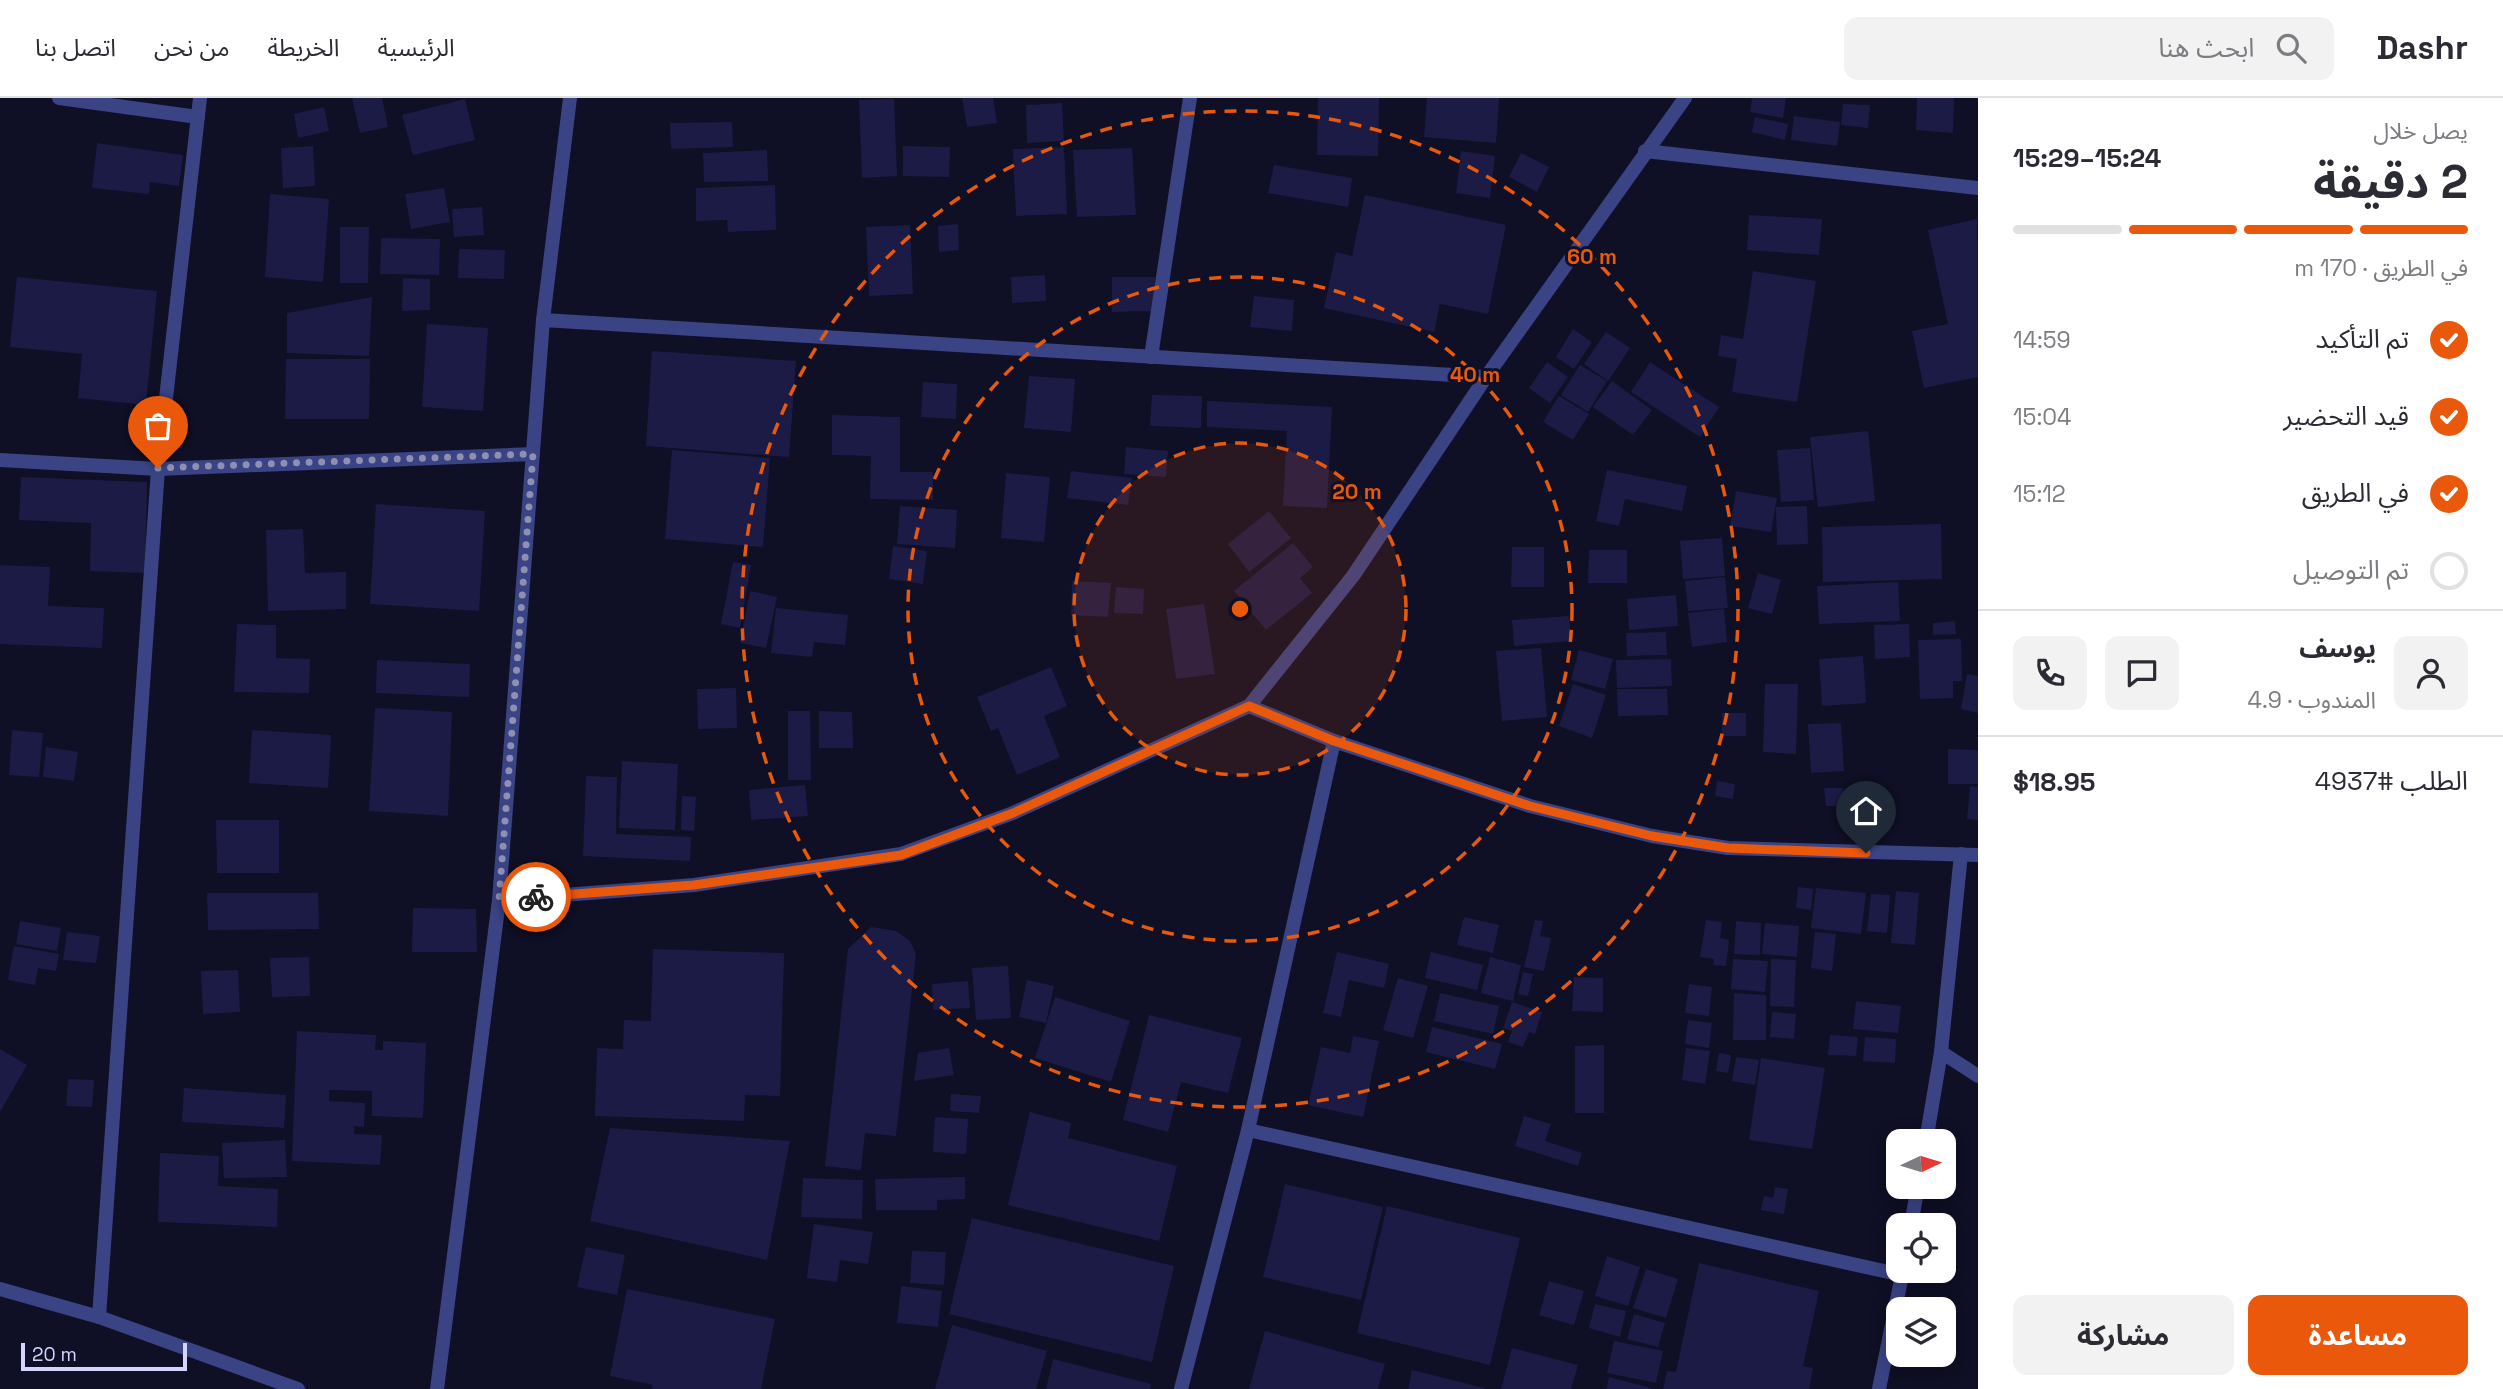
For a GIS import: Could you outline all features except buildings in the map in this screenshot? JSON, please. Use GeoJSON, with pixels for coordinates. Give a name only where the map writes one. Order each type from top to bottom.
{"type":"FeatureCollection","features":[{"type":"Feature","properties":{"kind":"street"},"geometry":{"type":"LineString","coordinates":[[58,98],[198,117]]}},
{"type":"Feature","properties":{"kind":"street"},"geometry":{"type":"LineString","coordinates":[[99,1317],[158,468],[200,98]]}},
{"type":"Feature","properties":{"kind":"street"},"geometry":{"type":"LineString","coordinates":[[437,1389],[499,900],[543,320],[570,98]]}},
{"type":"Feature","properties":{"kind":"street"},"geometry":{"type":"LineString","coordinates":[[1151,357],[1190,98]]}},
{"type":"Feature","properties":{"kind":"street"},"geometry":{"type":"LineString","coordinates":[[499,900],[694,885],[901,855],[1013,813],[1249,706],[1353,576],[1486,377],[1645,150],[1685,98]]}},
{"type":"Feature","properties":{"kind":"street"},"geometry":{"type":"LineString","coordinates":[[1645,150],[1978,188]]}},
{"type":"Feature","properties":{"kind":"street"},"geometry":{"type":"LineString","coordinates":[[543,320],[1486,377]]}},
{"type":"Feature","properties":{"kind":"street"},"geometry":{"type":"LineString","coordinates":[[0,460],[158,468],[533,454]]}},
{"type":"Feature","properties":{"kind":"street"},"geometry":{"type":"LineString","coordinates":[[1249,706],[1334,741],[1530,806],[1652,836],[1728,848],[1978,855]]}},
{"type":"Feature","properties":{"kind":"street"},"geometry":{"type":"LineString","coordinates":[[1181,1389],[1248,1130],[1334,741]]}},
{"type":"Feature","properties":{"kind":"street"},"geometry":{"type":"LineString","coordinates":[[1928,1129],[1941,1052],[1961,854]]}},
{"type":"Feature","properties":{"kind":"street"},"geometry":{"type":"LineString","coordinates":[[1941,1052],[1978,1076]]}},
{"type":"Feature","properties":{"kind":"street"},"geometry":{"type":"LineString","coordinates":[[1248,1130],[1886,1270]]}},
{"type":"Feature","properties":{"kind":"street"},"geometry":{"type":"LineString","coordinates":[[1879,1389],[1900,1283]]}},
{"type":"Feature","properties":{"kind":"street"},"geometry":{"type":"LineString","coordinates":[[0,1289],[99,1317],[298,1389]]}},
{"type":"Feature","properties":{"kind":"way so far"},"geometry":{"type":"LineString","coordinates":[[158,468],[533,454],[499,900],[536,897]]}},
{"type":"Feature","properties":{"kind":"route"},"geometry":{"type":"LineString","coordinates":[[536,897],[694,885],[901,855],[1013,813],[1249,706],[1334,741],[1530,806],[1652,836],[1728,848],[1866,853]]}}]}
